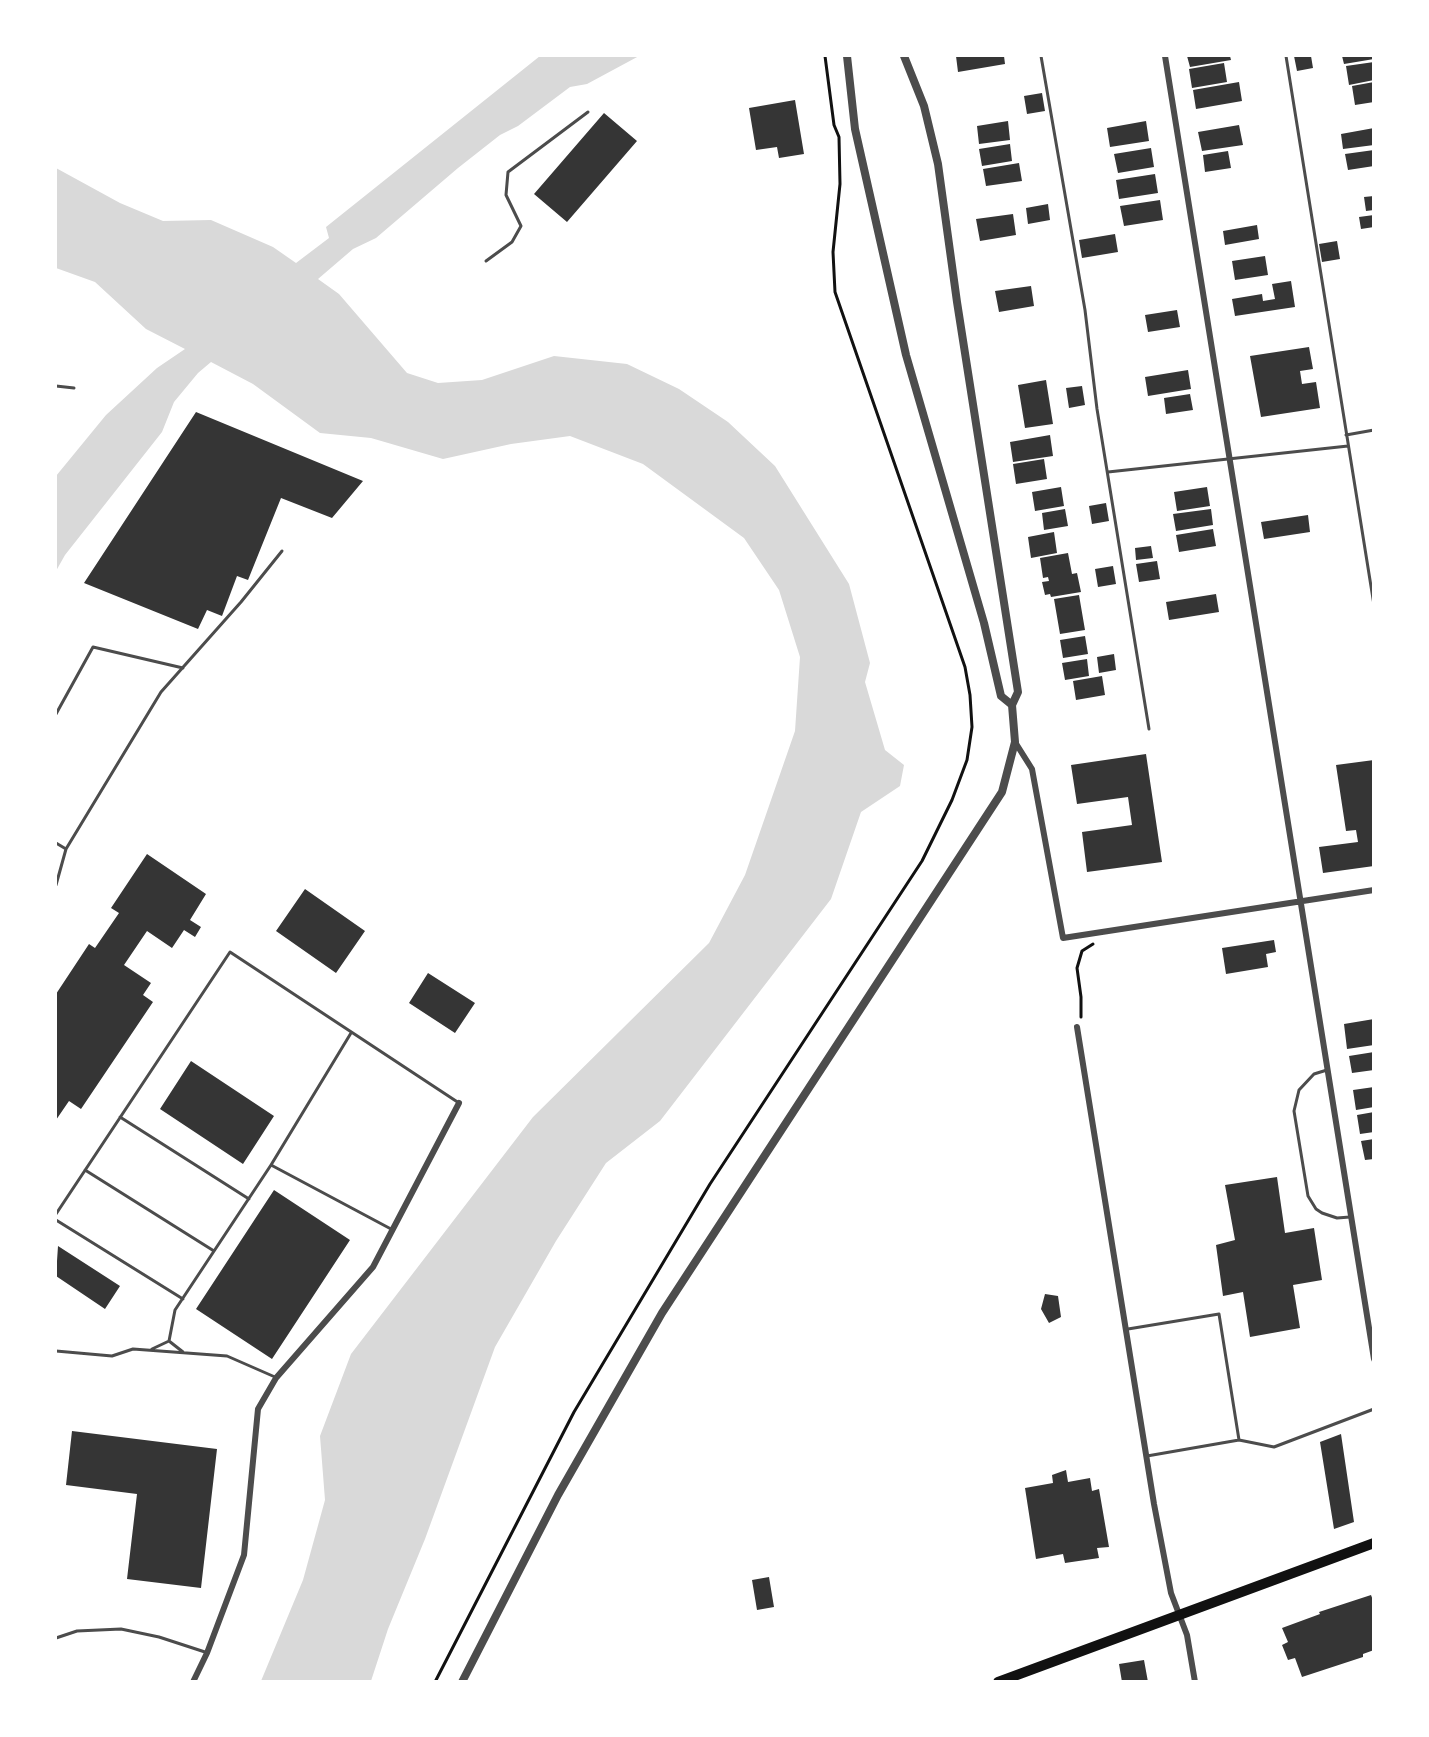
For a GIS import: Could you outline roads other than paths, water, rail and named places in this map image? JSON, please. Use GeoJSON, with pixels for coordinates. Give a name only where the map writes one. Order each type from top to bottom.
{"type":"FeatureCollection","features":[{"type":"Feature","properties":{"kind":"main road"},"geometry":{"type":"LineString","coordinates":[[998,1682],[1374,1542]]}},
{"type":"Feature","properties":{"kind":"street"},"geometry":{"type":"LineString","coordinates":[[847,56],[855,129],[906,355],[984,623],[1000,696],[1012,705]]}},
{"type":"Feature","properties":{"kind":"street"},"geometry":{"type":"LineString","coordinates":[[462,1682],[558,1495],[628,1368],[827,1056],[1002,792],[1015,742],[1012,705],[1018,692],[966,362],[938,164],[924,106],[904,56]]}},
{"type":"Feature","properties":{"kind":"street"},"geometry":{"type":"LineString","coordinates":[[1166,56],[1299,902],[1329,1070],[1374,1359]]}},
{"type":"Feature","properties":{"kind":"street"},"geometry":{"type":"LineString","coordinates":[[1015,742],[1032,769],[1063,938],[1374,890]]}},
{"type":"Feature","properties":{"kind":"street"},"geometry":{"type":"LineString","coordinates":[[1077,1027],[1154,1504],[1171,1593],[1187,1635],[1195,1682]]}},
{"type":"Feature","properties":{"kind":"street"},"geometry":{"type":"LineString","coordinates":[[194,1682],[244,1555],[258,1409],[276,1378],[373,1267],[459,1103]]}},
{"type":"Feature","properties":{"kind":"lane"},"geometry":{"type":"LineString","coordinates":[[1041,56],[1085,310],[1149,729]]}},
{"type":"Feature","properties":{"kind":"lane"},"geometry":{"type":"LineString","coordinates":[[1286,56],[1374,605]]}},
{"type":"Feature","properties":{"kind":"lane"},"geometry":{"type":"LineString","coordinates":[[486,261],[512,242],[521,226],[506,195],[508,172],[588,112]]}},
{"type":"Feature","properties":{"kind":"lane"},"geometry":{"type":"LineString","coordinates":[[56,386],[74,388]]}},
{"type":"Feature","properties":{"kind":"lane"},"geometry":{"type":"LineString","coordinates":[[1346,435],[1374,430]]}},
{"type":"Feature","properties":{"kind":"lane"},"geometry":{"type":"LineString","coordinates":[[1108,472],[1348,446]]}},
{"type":"Feature","properties":{"kind":"lane"},"geometry":{"type":"LineString","coordinates":[[56,885],[66,849],[160,692],[241,602],[282,551]]}},
{"type":"Feature","properties":{"kind":"lane"},"geometry":{"type":"LineString","coordinates":[[56,714],[93,647],[183,668]]}},
{"type":"Feature","properties":{"kind":"lane"},"geometry":{"type":"LineString","coordinates":[[56,843],[66,849]]}},
{"type":"Feature","properties":{"kind":"lane"},"geometry":{"type":"LineString","coordinates":[[56,1214],[230,952],[459,1103]]}},
{"type":"Feature","properties":{"kind":"lane"},"geometry":{"type":"LineString","coordinates":[[170,1341],[175,1310],[271,1165],[351,1032]]}},
{"type":"Feature","properties":{"kind":"lane"},"geometry":{"type":"LineString","coordinates":[[1329,1070],[1314,1074],[1299,1090],[1294,1111],[1308,1196],[1316,1209],[1322,1213],[1337,1218],[1351,1217]]}},
{"type":"Feature","properties":{"kind":"lane"},"geometry":{"type":"LineString","coordinates":[[120,1117],[249,1199]]}},
{"type":"Feature","properties":{"kind":"lane"},"geometry":{"type":"LineString","coordinates":[[271,1165],[393,1230]]}},
{"type":"Feature","properties":{"kind":"lane"},"geometry":{"type":"LineString","coordinates":[[85,1170],[214,1251]]}},
{"type":"Feature","properties":{"kind":"lane"},"geometry":{"type":"LineString","coordinates":[[56,1220],[183,1299]]}},
{"type":"Feature","properties":{"kind":"lane"},"geometry":{"type":"LineString","coordinates":[[1126,1330],[1220,1314],[1239,1440]]}},
{"type":"Feature","properties":{"kind":"lane"},"geometry":{"type":"LineString","coordinates":[[150,1350],[170,1341]]}},
{"type":"Feature","properties":{"kind":"lane"},"geometry":{"type":"LineString","coordinates":[[170,1341],[183,1353]]}},
{"type":"Feature","properties":{"kind":"lane"},"geometry":{"type":"LineString","coordinates":[[56,1351],[112,1356],[133,1349],[227,1356],[276,1378]]}},
{"type":"Feature","properties":{"kind":"lane"},"geometry":{"type":"LineString","coordinates":[[1147,1456],[1239,1440],[1275,1447],[1374,1409]]}},
{"type":"Feature","properties":{"kind":"lane"},"geometry":{"type":"LineString","coordinates":[[56,1638],[77,1631],[121,1629],[159,1637],[207,1653]]}}]}
